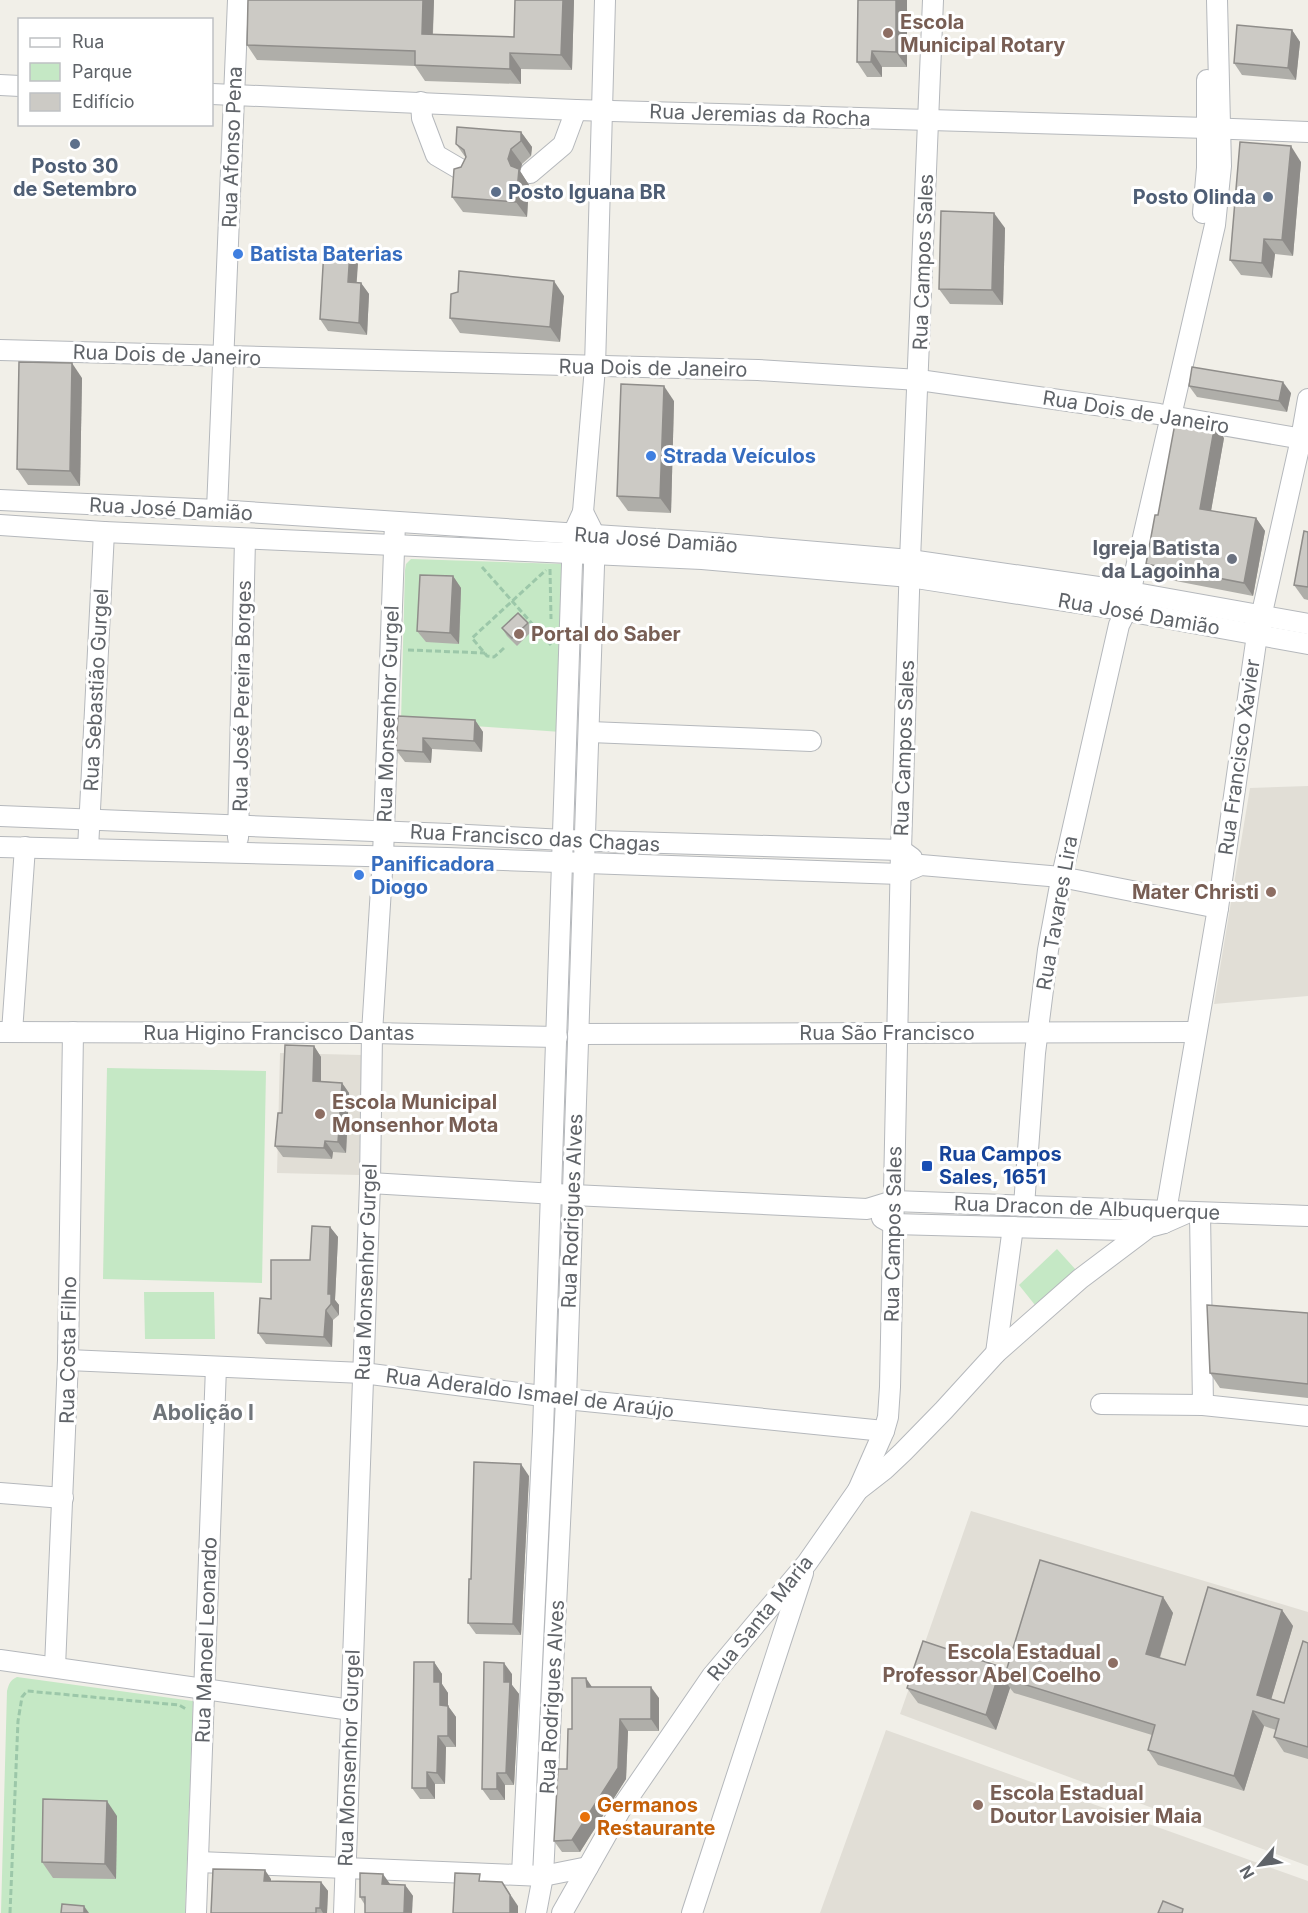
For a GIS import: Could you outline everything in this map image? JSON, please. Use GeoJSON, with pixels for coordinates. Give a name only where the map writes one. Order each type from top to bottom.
{"type":"FeatureCollection","features":[{"type":"Feature","properties":{"kind":"street","name":"Rua Afonso Pena"},"geometry":{"type":"LineString","coordinates":[[217,510],[237,0]]}},
{"type":"Feature","properties":{"kind":"street","name":"Rua Rodrigues Alves"},"geometry":{"type":"LineString","coordinates":[[522,1875],[545,1396],[573,544],[583,512],[595,367],[605,0]]}},
{"type":"Feature","properties":{"kind":"street","name":"Rua Campos Sales"},"geometry":{"type":"LineString","coordinates":[[858,1490],[884,1431],[888,1417],[890,1387],[900,874],[933,0]]}},
{"type":"Feature","properties":{"kind":"street"},"geometry":{"type":"LineString","coordinates":[[1204,0],[1208,99],[1214,129]]}},
{"type":"Feature","properties":{"kind":"street"},"geometry":{"type":"LineString","coordinates":[[1214,129],[1217,0]]}},
{"type":"Feature","properties":{"kind":"street"},"geometry":{"type":"LineString","coordinates":[[0,86],[18,86]]}},
{"type":"Feature","properties":{"kind":"street","name":"Rua Jeremias da Rocha"},"geometry":{"type":"LineString","coordinates":[[213,94],[576,110],[1308,132]]}},
{"type":"Feature","properties":{"kind":"street"},"geometry":{"type":"LineString","coordinates":[[421,102],[422,118],[436,155],[465,172]]}},
{"type":"Feature","properties":{"kind":"street"},"geometry":{"type":"LineString","coordinates":[[530,173],[563,145],[576,110]]}},
{"type":"Feature","properties":{"kind":"street","name":"Rua Tavares Lira"},"geometry":{"type":"LineString","coordinates":[[1024,1206],[1038,1033],[1048,950],[1061,877],[1164,415],[1215,225],[1221,166],[1214,129]]}},
{"type":"Feature","properties":{"kind":"street","name":"Rua Dois de Janeiro"},"geometry":{"type":"LineString","coordinates":[[0,351],[758,370],[918,380],[1164,415],[1304,440]]}},
{"type":"Feature","properties":{"kind":"street","name":"Rua Francisco Xavier"},"geometry":{"type":"LineString","coordinates":[[1159,1220],[1218,908],[1260,615],[1304,440],[1308,399]]}},
{"type":"Feature","properties":{"kind":"street","name":"Rua José Damião"},"geometry":{"type":"LineString","coordinates":[[0,500],[217,510],[395,523],[702,559],[910,569],[1122,605],[1308,644]]}},
{"type":"Feature","properties":{"kind":"street"},"geometry":{"type":"LineString","coordinates":[[43,528],[44,502]]}},
{"type":"Feature","properties":{"kind":"street","name":"Rua Rodrigues Alves"},"geometry":{"type":"LineString","coordinates":[[536,1913],[543,1876],[566,1399],[590,732],[595,546],[583,512]]}},
{"type":"Feature","properties":{"kind":"street","name":"Rua Monsenhor Gurgel"},"geometry":{"type":"LineString","coordinates":[[344,1913],[370,1183],[372,1033],[383,856],[395,523]]}},
{"type":"Feature","properties":{"kind":"street","name":"Rua José Damião"},"geometry":{"type":"LineString","coordinates":[[0,525],[395,546],[573,544]]}},
{"type":"Feature","properties":{"kind":"street","name":"Rua Sebastião Gurgel"},"geometry":{"type":"LineString","coordinates":[[88,849],[104,532]]}},
{"type":"Feature","properties":{"kind":"street","name":"Rua José Pereira Borges"},"geometry":{"type":"LineString","coordinates":[[236,853],[239,825],[245,539]]}},
{"type":"Feature","properties":{"kind":"street","name":"Rua José Damião"},"geometry":{"type":"LineString","coordinates":[[1122,605],[1260,615],[1308,624]]}},
{"type":"Feature","properties":{"kind":"street"},"geometry":{"type":"LineString","coordinates":[[590,732],[811,741]]}},
{"type":"Feature","properties":{"kind":"street","name":"Rua Francisco das Chagas"},"geometry":{"type":"LineString","coordinates":[[0,816],[585,841],[901,850]]}},
{"type":"Feature","properties":{"kind":"street","name":"Rua Francisco das Chagas"},"geometry":{"type":"LineString","coordinates":[[0,846],[383,856],[900,874],[921,865],[1061,877],[1218,908]]}},
{"type":"Feature","properties":{"kind":"street"},"geometry":{"type":"LineString","coordinates":[[6,1032],[25,847]]}},
{"type":"Feature","properties":{"kind":"street"},"geometry":{"type":"LineString","coordinates":[[901,850],[921,865]]}},
{"type":"Feature","properties":{"kind":"street","name":"Rua Higino Francisco Dantas"},"geometry":{"type":"LineString","coordinates":[[6,1032],[372,1033],[557,1037]]}},
{"type":"Feature","properties":{"kind":"street","name":"Rua Costa Filho"},"geometry":{"type":"LineString","coordinates":[[55,1668],[68,1360],[73,1032]]}},
{"type":"Feature","properties":{"kind":"street","name":"Rua São Francisco"},"geometry":{"type":"LineString","coordinates":[[578,1034],[1196,1032]]}},
{"type":"Feature","properties":{"kind":"street","name":"Rua Dracon de Albuquerque"},"geometry":{"type":"LineString","coordinates":[[370,1183],[867,1209],[893,1201],[1024,1206],[1159,1220]]}},
{"type":"Feature","properties":{"kind":"street","name":"Rua Dracon de Albuquerque"},"geometry":{"type":"LineString","coordinates":[[867,1209],[893,1224],[1124,1230],[1159,1220]]}},
{"type":"Feature","properties":{"kind":"street"},"geometry":{"type":"LineString","coordinates":[[1195,1212],[1203,1405]]}},
{"type":"Feature","properties":{"kind":"street","name":"Rua Dracon de Albuquerque"},"geometry":{"type":"LineString","coordinates":[[1195,1212],[1308,1216]]}},
{"type":"Feature","properties":{"kind":"street","name":"Rua Santa Maria"},"geometry":{"type":"LineString","coordinates":[[562,1913],[622,1807],[712,1676],[807,1563],[858,1490],[903,1452],[996,1353],[1080,1279],[1159,1220],[1195,1212]]}},
{"type":"Feature","properties":{"kind":"street"},"geometry":{"type":"LineString","coordinates":[[996,1353],[1013,1227]]}},
{"type":"Feature","properties":{"kind":"street","name":"Rua Aderaldo Ismael de Araújo"},"geometry":{"type":"LineString","coordinates":[[68,1360],[363,1373],[566,1399],[884,1431]]}},
{"type":"Feature","properties":{"kind":"street","name":"Rua Manoel Leonardo"},"geometry":{"type":"LineString","coordinates":[[196,1913],[216,1367]]}},
{"type":"Feature","properties":{"kind":"street"},"geometry":{"type":"LineString","coordinates":[[1101,1404],[1203,1405],[1308,1416]]}},
{"type":"Feature","properties":{"kind":"street"},"geometry":{"type":"LineString","coordinates":[[0,1493],[63,1498]]}},
{"type":"Feature","properties":{"kind":"street"},"geometry":{"type":"LineString","coordinates":[[692,1913],[807,1563]]}},
{"type":"Feature","properties":{"kind":"street"},"geometry":{"type":"LineString","coordinates":[[0,1660],[351,1710]]}},
{"type":"Feature","properties":{"kind":"street"},"geometry":{"type":"LineString","coordinates":[[198,1862],[543,1876],[588,1867]]}},
{"type":"Feature","properties":{"kind":"path"},"geometry":{"type":"LineString","coordinates":[[480,564],[551,646],[551,634]]}},
{"type":"Feature","properties":{"kind":"path"},"geometry":{"type":"LineString","coordinates":[[504,648],[494,657],[488,656],[472,638],[550,567],[551,623]]}},
{"type":"Feature","properties":{"kind":"path"},"geometry":{"type":"LineString","coordinates":[[391,650],[485,653]]}},
{"type":"Feature","properties":{"kind":"path"},"geometry":{"type":"LineString","coordinates":[[10,1913],[18,1721],[22,1697],[27,1691],[179,1705],[185,1708],[188,1714]]}},
{"type":"Feature","properties":{"kind":"shaded area","name":"Mater Christi"},"geometry":{"type":"Polygon","coordinates":[[[1308,786],[1308,996],[1214,1004],[1250,788],[1308,786]]]}},
{"type":"Feature","properties":{"kind":"shaded area","name":"Escola Municipal Monsenhor Mota"},"geometry":{"type":"Polygon","coordinates":[[[280,1053],[362,1055],[359,1175],[277,1173],[280,1053]]]}},
{"type":"Feature","properties":{"kind":"shaded area","name":"Escola Estadual Professor Abel Coelho"},"geometry":{"type":"Polygon","coordinates":[[[971,1511],[1308,1612],[1308,1866],[900,1714],[971,1511]]]}},
{"type":"Feature","properties":{"kind":"shaded area","name":"Escola Estadual Doutor Lavoisier Maia"},"geometry":{"type":"Polygon","coordinates":[[[886,1730],[1308,1881],[1308,1913],[820,1913],[886,1730]]]}},
{"type":"Feature","properties":{"kind":"green space"},"geometry":{"type":"Polygon","coordinates":[[[411,559],[564,564],[561,732],[401,721],[405,570],[406,564],[411,559]]]}},
{"type":"Feature","properties":{"kind":"green space"},"geometry":{"type":"Polygon","coordinates":[[[107,1068],[266,1071],[262,1283],[103,1279],[107,1068]]]}},
{"type":"Feature","properties":{"kind":"green space"},"geometry":{"type":"Polygon","coordinates":[[[1057,1249],[1076,1270],[1035,1305],[1019,1285],[1057,1249]]]}},
{"type":"Feature","properties":{"kind":"green space"},"geometry":{"type":"Polygon","coordinates":[[[144,1292],[214,1292],[215,1339],[145,1339],[144,1292]]]}},
{"type":"Feature","properties":{"kind":"green space"},"geometry":{"type":"Polygon","coordinates":[[[17,1677],[193,1701],[185,1913],[1,1913],[7,1691],[10,1682],[17,1677]]]}},
{"type":"Feature","properties":{"kind":"building"},"geometry":{"type":"Polygon","coordinates":[[[248,0],[423,0],[422,34],[514,37],[515,0],[563,0],[561,55],[510,53],[510,69],[415,65],[415,51],[247,45],[248,0]]]}},
{"type":"Feature","properties":{"kind":"building"},"geometry":{"type":"Polygon","coordinates":[[[858,0],[896,0],[896,52],[872,51],[871,62],[857,62],[858,0]]]}},
{"type":"Feature","properties":{"kind":"building"},"geometry":{"type":"Polygon","coordinates":[[[1237,25],[1292,30],[1288,68],[1234,63],[1237,25]]]}},
{"type":"Feature","properties":{"kind":"building","name":"Posto Iguana BR"},"geometry":{"type":"Polygon","coordinates":[[[457,127],[521,132],[521,141],[511,149],[508,159],[511,166],[519,169],[516,202],[452,197],[454,169],[461,167],[466,157],[464,150],[456,144],[457,127]]]}},
{"type":"Feature","properties":{"kind":"building"},"geometry":{"type":"Polygon","coordinates":[[[1240,142],[1291,146],[1282,240],[1264,239],[1262,263],[1230,260],[1240,142]]]}},
{"type":"Feature","properties":{"kind":"building"},"geometry":{"type":"Polygon","coordinates":[[[941,211],[994,213],[992,290],[939,289],[941,211]]]}},
{"type":"Feature","properties":{"kind":"building"},"geometry":{"type":"Polygon","coordinates":[[[324,249],[350,251],[348,282],[361,283],[359,323],[320,319],[324,249]]]}},
{"type":"Feature","properties":{"kind":"building"},"geometry":{"type":"Polygon","coordinates":[[[459,271],[554,281],[550,327],[450,318],[451,294],[458,292],[459,271]]]}},
{"type":"Feature","properties":{"kind":"building"},"geometry":{"type":"Polygon","coordinates":[[[19,362],[72,363],[70,471],[17,469],[19,362]]]}},
{"type":"Feature","properties":{"kind":"building"},"geometry":{"type":"Polygon","coordinates":[[[1192,367],[1283,382],[1279,401],[1189,386],[1192,367]]]}},
{"type":"Feature","properties":{"kind":"building","name":"Strada Veículos"},"geometry":{"type":"Polygon","coordinates":[[[621,384],[664,386],[660,498],[617,496],[621,384]]]}},
{"type":"Feature","properties":{"kind":"building"},"geometry":{"type":"Polygon","coordinates":[[[1176,418],[1215,424],[1200,509],[1256,518],[1244,583],[1146,564],[1155,515],[1158,515],[1176,418]]]}},
{"type":"Feature","properties":{"kind":"building"},"geometry":{"type":"Polygon","coordinates":[[[1304,531],[1308,532],[1308,587],[1294,585],[1304,531]]]}},
{"type":"Feature","properties":{"kind":"building"},"geometry":{"type":"Polygon","coordinates":[[[420,575],[453,576],[450,633],[417,631],[420,575]]]}},
{"type":"Feature","properties":{"kind":"building"},"geometry":{"type":"Polygon","coordinates":[[[518,613],[528,623],[512,638],[502,628],[518,613]]]}},
{"type":"Feature","properties":{"kind":"building"},"geometry":{"type":"Polygon","coordinates":[[[398,716],[475,720],[474,741],[423,738],[423,752],[396,750],[398,716]]]}},
{"type":"Feature","properties":{"kind":"building"},"geometry":{"type":"Polygon","coordinates":[[[285,1045],[314,1046],[313,1081],[342,1083],[338,1142],[325,1141],[324,1148],[275,1146],[278,1113],[282,1113],[285,1045]]]}},
{"type":"Feature","properties":{"kind":"building"},"geometry":{"type":"Polygon","coordinates":[[[312,1226],[330,1227],[328,1294],[331,1294],[331,1304],[326,1310],[324,1337],[258,1333],[260,1298],[271,1299],[271,1260],[310,1260],[312,1226]]]}},
{"type":"Feature","properties":{"kind":"building"},"geometry":{"type":"Polygon","coordinates":[[[1207,1305],[1308,1313],[1308,1384],[1210,1373],[1207,1305]]]}},
{"type":"Feature","properties":{"kind":"building"},"geometry":{"type":"Polygon","coordinates":[[[474,1462],[521,1464],[513,1624],[468,1623],[474,1462]]]}},
{"type":"Feature","properties":{"kind":"building"},"geometry":{"type":"Polygon","coordinates":[[[1040,1560],[1163,1597],[1146,1654],[1185,1665],[1208,1587],[1282,1610],[1257,1695],[1284,1703],[1303,1641],[1308,1643],[1308,1747],[1274,1737],[1279,1719],[1253,1711],[1234,1776],[1148,1750],[1155,1725],[1004,1678],[1040,1560]]]}},
{"type":"Feature","properties":{"kind":"building"},"geometry":{"type":"Polygon","coordinates":[[[923,1641],[1001,1667],[986,1715],[907,1688],[923,1641]]]}},
{"type":"Feature","properties":{"kind":"building"},"geometry":{"type":"Polygon","coordinates":[[[414,1662],[434,1662],[434,1682],[440,1682],[440,1705],[448,1706],[448,1736],[438,1736],[437,1773],[427,1772],[427,1788],[412,1788],[414,1662]]]}},
{"type":"Feature","properties":{"kind":"building"},"geometry":{"type":"Polygon","coordinates":[[[484,1662],[504,1663],[504,1682],[510,1682],[506,1773],[497,1773],[497,1789],[482,1789],[484,1662]]]}},
{"type":"Feature","properties":{"kind":"building"},"geometry":{"type":"Polygon","coordinates":[[[572,1678],[586,1678],[587,1687],[651,1687],[651,1719],[620,1719],[618,1768],[572,1840],[554,1841],[558,1769],[567,1769],[568,1729],[572,1729],[572,1678]]]}},
{"type":"Feature","properties":{"kind":"building"},"geometry":{"type":"Polygon","coordinates":[[[43,1799],[107,1801],[105,1864],[42,1862],[43,1799]]]}},
{"type":"Feature","properties":{"kind":"building"},"geometry":{"type":"Polygon","coordinates":[[[213,1869],[265,1870],[264,1881],[321,1882],[320,1908],[316,1908],[316,1913],[211,1913],[213,1869]]]}},
{"type":"Feature","properties":{"kind":"building"},"geometry":{"type":"Polygon","coordinates":[[[360,1873],[383,1874],[382,1884],[405,1885],[404,1913],[365,1913],[365,1897],[360,1897],[360,1873]]]}},
{"type":"Feature","properties":{"kind":"building"},"geometry":{"type":"Polygon","coordinates":[[[455,1873],[480,1874],[479,1881],[502,1882],[510,1895],[510,1913],[453,1913],[455,1873]]]}},
{"type":"Feature","properties":{"kind":"building"},"geometry":{"type":"Polygon","coordinates":[[[1163,1901],[1183,1909],[1182,1913],[1158,1913],[1163,1901]]]}},
{"type":"Feature","properties":{"kind":"building"},"geometry":{"type":"Polygon","coordinates":[[[62,1904],[84,1906],[84,1913],[61,1913],[62,1904]]]}},
{"type":"Feature","properties":{"kind":"place","name":"Escola Municipal Rotary"},"geometry":{"type":"Point","coordinates":[888,33]}},
{"type":"Feature","properties":{"kind":"place","name":"Posto 30 de Setembro"},"geometry":{"type":"Point","coordinates":[75,144]}},
{"type":"Feature","properties":{"kind":"place","name":"Posto Iguana BR"},"geometry":{"type":"Point","coordinates":[496,192]}},
{"type":"Feature","properties":{"kind":"place","name":"Posto Olinda"},"geometry":{"type":"Point","coordinates":[1268,197]}},
{"type":"Feature","properties":{"kind":"place","name":"Batista Baterias"},"geometry":{"type":"Point","coordinates":[238,254]}},
{"type":"Feature","properties":{"kind":"place","name":"Strada Veículos"},"geometry":{"type":"Point","coordinates":[651,456]}},
{"type":"Feature","properties":{"kind":"place","name":"Igreja Batista da Lagoinha"},"geometry":{"type":"Point","coordinates":[1232,559]}},
{"type":"Feature","properties":{"kind":"place","name":"Portal do Saber"},"geometry":{"type":"Point","coordinates":[519,634]}},
{"type":"Feature","properties":{"kind":"place","name":"Panificadora Diogo"},"geometry":{"type":"Point","coordinates":[359,875]}},
{"type":"Feature","properties":{"kind":"place","name":"Mater Christi"},"geometry":{"type":"Point","coordinates":[1271,892]}},
{"type":"Feature","properties":{"kind":"place","name":"Escola Municipal Monsenhor Mota"},"geometry":{"type":"Point","coordinates":[320,1114]}},
{"type":"Feature","properties":{"kind":"place","name":"Rua Campos Sales, 1651"},"geometry":{"type":"Point","coordinates":[927,1166]}},
{"type":"Feature","properties":{"kind":"place","name":"Escola Estadual Professor Abel Coelho"},"geometry":{"type":"Point","coordinates":[1113,1663]}},
{"type":"Feature","properties":{"kind":"place","name":"Escola Estadual Doutor Lavoisier Maia"},"geometry":{"type":"Point","coordinates":[978,1805]}},
{"type":"Feature","properties":{"kind":"place","name":"Germanos Restaurante"},"geometry":{"type":"Point","coordinates":[585,1817]}},
{"type":"Feature","properties":{"kind":"district","name":"Abolição I"},"geometry":{"type":"Point","coordinates":[203,1413]}}]}
